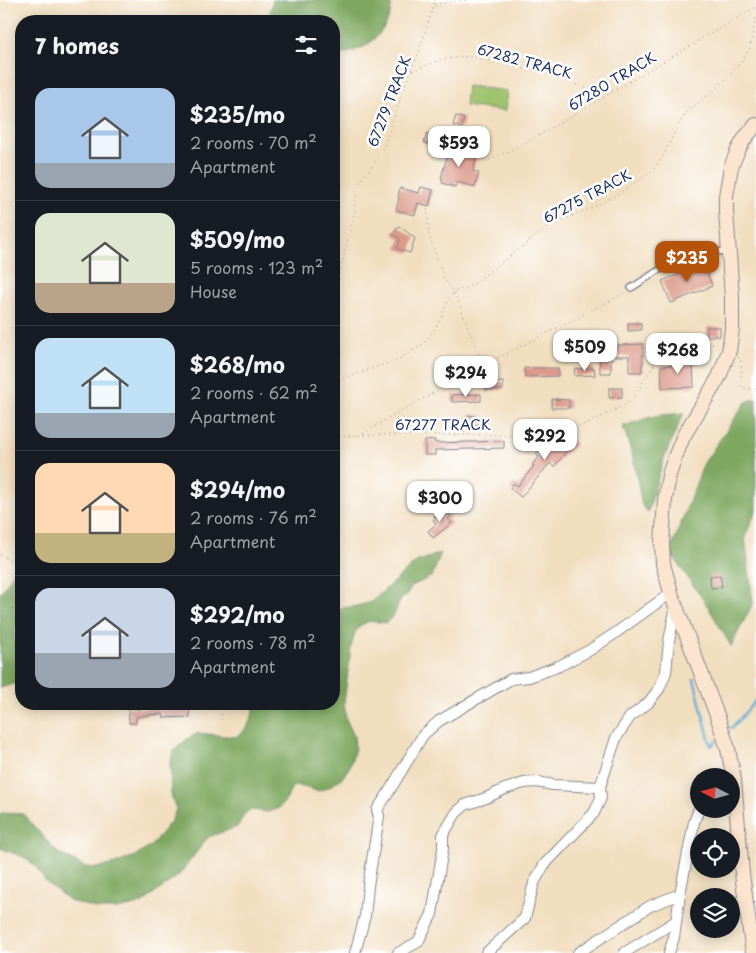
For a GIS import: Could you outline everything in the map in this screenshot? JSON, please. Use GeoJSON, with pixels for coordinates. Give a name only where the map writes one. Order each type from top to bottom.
{"type":"FeatureCollection","features":[{"type":"Feature","properties":{"kind":"street"},"geometry":{"type":"LineString","coordinates":[[730,768],[728,749],[718,718],[671,593],[664,564],[662,543],[663,515],[669,475],[675,457],[683,437],[719,377],[730,346],[732,297],[726,211],[727,184],[738,150],[756,125]]}},
{"type":"Feature","properties":{"kind":"street"},"geometry":{"type":"LineString","coordinates":[[355,953],[365,916],[379,816],[377,810],[388,795],[423,735],[439,720],[511,680],[544,672],[590,650],[671,593]]}},
{"type":"Feature","properties":{"kind":"street"},"geometry":{"type":"LineString","coordinates":[[486,953],[526,918],[534,883],[544,865],[594,813],[601,798],[600,787],[616,738],[630,717],[648,703],[659,689],[666,672],[669,641],[676,606]]}},
{"type":"Feature","properties":{"kind":"street"},"geometry":{"type":"LineString","coordinates":[[398,953],[418,942],[432,914],[443,849],[443,834],[456,813],[465,805],[524,782],[600,787]]}},
{"type":"Feature","properties":{"kind":"street"},"geometry":{"type":"LineString","coordinates":[[669,953],[674,938],[680,894],[696,818]]}},
{"type":"Feature","properties":{"kind":"street"},"geometry":{"type":"LineString","coordinates":[[735,818],[753,953]]}},
{"type":"Feature","properties":{"kind":"street"},"geometry":{"type":"LineString","coordinates":[[578,953],[650,906],[680,894]]}},
{"type":"Feature","properties":{"kind":"street"},"geometry":{"type":"LineString","coordinates":[[624,953],[676,921]]}},
{"type":"Feature","properties":{"kind":"lane"},"geometry":{"type":"LineString","coordinates":[[631,288],[676,260],[694,255],[729,250]]}},
{"type":"Feature","properties":{"kind":"path","name":"67279 TRACK"},"geometry":{"type":"LineString","coordinates":[[340,270],[355,211],[356,189],[376,161],[392,127],[401,95],[419,52],[436,0]]}},
{"type":"Feature","properties":{"kind":"path"},"geometry":{"type":"LineString","coordinates":[[434,6],[466,0]]}},
{"type":"Feature","properties":{"kind":"path","name":"67280 TRACK"},"geometry":{"type":"LineString","coordinates":[[476,168],[531,140],[756,7]]}},
{"type":"Feature","properties":{"kind":"path","name":"67275 TRACK"},"geometry":{"type":"LineString","coordinates":[[454,292],[469,288],[552,224],[611,198],[653,170],[664,156],[676,128],[686,112],[720,85],[742,62],[750,48],[756,14]]}},
{"type":"Feature","properties":{"kind":"path","name":"67282 TRACK"},"geometry":{"type":"LineString","coordinates":[[411,72],[440,60],[469,56],[552,75],[587,89],[602,98]]}},
{"type":"Feature","properties":{"kind":"path"},"geometry":{"type":"LineString","coordinates":[[427,209],[433,248],[445,280],[454,292],[484,365]]}},
{"type":"Feature","properties":{"kind":"path","name":"67277 TRACK"},"geometry":{"type":"LineString","coordinates":[[363,435],[388,418],[484,365],[614,299],[631,288]]}},
{"type":"Feature","properties":{"kind":"path"},"geometry":{"type":"LineString","coordinates":[[340,380],[399,359],[422,344],[439,322],[448,299],[454,292]]}},
{"type":"Feature","properties":{"kind":"path"},"geometry":{"type":"LineString","coordinates":[[730,346],[741,360],[742,388],[756,389]]}},
{"type":"Feature","properties":{"kind":"path","name":"67277 TRACK"},"geometry":{"type":"LineString","coordinates":[[340,437],[363,435],[510,436],[587,424],[627,404],[633,398],[653,366],[667,353],[679,348],[730,346]]}},
{"type":"Feature","properties":{"kind":"path"},"geometry":{"type":"LineString","coordinates":[[0,555],[15,561]]}},
{"type":"Feature","properties":{"kind":"path"},"geometry":{"type":"LineString","coordinates":[[0,625],[15,605]]}},
{"type":"Feature","properties":{"kind":"path"},"geometry":{"type":"LineString","coordinates":[[0,669],[15,666]]}},
{"type":"Feature","properties":{"kind":"path"},"geometry":{"type":"LineString","coordinates":[[220,710],[222,720]]}},
{"type":"Feature","properties":{"kind":"green space"},"geometry":{"type":"Polygon","coordinates":[[[273,0],[390,0],[391,7],[387,21],[373,40],[361,48],[340,55],[340,15],[269,15],[273,0]]]}},
{"type":"Feature","properties":{"kind":"green space"},"geometry":{"type":"Polygon","coordinates":[[[467,86],[507,91],[505,111],[465,106],[467,86]]]}},
{"type":"Feature","properties":{"kind":"green space"},"geometry":{"type":"Polygon","coordinates":[[[756,399],[756,511],[745,537],[753,603],[731,646],[709,608],[670,552],[704,463],[746,402],[756,399]]]}},
{"type":"Feature","properties":{"kind":"green space"},"geometry":{"type":"Polygon","coordinates":[[[684,413],[664,458],[648,512],[642,506],[633,457],[623,426],[654,416],[684,413]]]}},
{"type":"Feature","properties":{"kind":"green space"},"geometry":{"type":"Polygon","coordinates":[[[441,553],[432,576],[412,586],[406,596],[401,599],[394,615],[386,623],[369,621],[355,632],[351,647],[344,702],[346,719],[354,736],[355,748],[350,766],[343,777],[329,787],[318,791],[296,785],[291,788],[287,799],[279,808],[268,812],[251,810],[246,812],[237,827],[208,837],[179,875],[141,904],[116,909],[98,909],[70,901],[46,882],[37,868],[24,857],[0,848],[0,813],[23,814],[58,853],[85,867],[97,868],[115,864],[139,854],[151,846],[171,821],[176,810],[171,794],[170,762],[174,751],[187,739],[198,733],[236,737],[249,723],[254,710],[340,710],[340,608],[353,607],[371,602],[416,562],[441,553]]]}},
{"type":"Feature","properties":{"kind":"green space"},"geometry":{"type":"Polygon","coordinates":[[[15,571],[15,684],[0,688],[0,594],[15,571]]]}},
{"type":"Feature","properties":{"kind":"building"},"geometry":{"type":"Polygon","coordinates":[[[456,116],[464,118],[462,128],[453,125],[456,116]]]}},
{"type":"Feature","properties":{"kind":"building"},"geometry":{"type":"Polygon","coordinates":[[[427,133],[436,136],[433,146],[424,143],[427,133]]]}},
{"type":"Feature","properties":{"kind":"building"},"geometry":{"type":"Polygon","coordinates":[[[443,146],[477,155],[473,171],[479,173],[475,187],[457,182],[455,187],[442,183],[443,179],[441,178],[447,157],[441,155],[443,146]]]}},
{"type":"Feature","properties":{"kind":"building"},"geometry":{"type":"Polygon","coordinates":[[[421,187],[433,190],[429,206],[418,203],[415,215],[396,210],[400,188],[419,193],[421,187]]]}},
{"type":"Feature","properties":{"kind":"building"},"geometry":{"type":"Polygon","coordinates":[[[399,226],[415,238],[410,253],[397,249],[400,239],[393,234],[399,226]]]}},
{"type":"Feature","properties":{"kind":"building"},"geometry":{"type":"Polygon","coordinates":[[[704,264],[712,286],[671,303],[662,281],[704,264]]]}},
{"type":"Feature","properties":{"kind":"building"},"geometry":{"type":"Polygon","coordinates":[[[628,323],[641,323],[641,330],[628,331],[628,323]]]}},
{"type":"Feature","properties":{"kind":"building"},"geometry":{"type":"Polygon","coordinates":[[[707,327],[720,327],[720,336],[707,336],[707,327]]]}},
{"type":"Feature","properties":{"kind":"building"},"geometry":{"type":"Polygon","coordinates":[[[643,344],[642,372],[629,372],[629,356],[611,356],[611,373],[600,373],[599,346],[643,344]]]}},
{"type":"Feature","properties":{"kind":"building"},"geometry":{"type":"Polygon","coordinates":[[[693,359],[694,387],[662,388],[661,366],[678,365],[678,360],[693,359]]]}},
{"type":"Feature","properties":{"kind":"building"},"geometry":{"type":"Polygon","coordinates":[[[524,368],[558,368],[558,376],[525,377],[524,368]]]}},
{"type":"Feature","properties":{"kind":"building"},"geometry":{"type":"Polygon","coordinates":[[[594,368],[595,375],[575,376],[574,369],[594,368]]]}},
{"type":"Feature","properties":{"kind":"building"},"geometry":{"type":"Polygon","coordinates":[[[486,382],[503,382],[503,390],[486,390],[486,382]]]}},
{"type":"Feature","properties":{"kind":"building"},"geometry":{"type":"Polygon","coordinates":[[[609,388],[622,388],[622,397],[609,398],[609,388]]]}},
{"type":"Feature","properties":{"kind":"building"},"geometry":{"type":"Polygon","coordinates":[[[481,394],[481,401],[452,402],[452,395],[481,394]]]}},
{"type":"Feature","properties":{"kind":"building"},"geometry":{"type":"Polygon","coordinates":[[[552,399],[569,400],[569,408],[551,408],[552,399]]]}},
{"type":"Feature","properties":{"kind":"building"},"geometry":{"type":"Polygon","coordinates":[[[468,415],[478,416],[478,425],[468,424],[468,415]]]}},
{"type":"Feature","properties":{"kind":"building"},"geometry":{"type":"Polygon","coordinates":[[[564,434],[576,443],[572,449],[570,447],[554,467],[550,463],[521,497],[510,488],[514,483],[518,486],[534,466],[532,465],[539,457],[536,454],[549,437],[554,442],[557,437],[560,439],[564,434]]]}},
{"type":"Feature","properties":{"kind":"building"},"geometry":{"type":"Polygon","coordinates":[[[435,440],[435,443],[504,441],[504,448],[435,450],[435,455],[425,455],[425,441],[435,440]]]}},
{"type":"Feature","properties":{"kind":"building"},"geometry":{"type":"Polygon","coordinates":[[[445,509],[451,516],[448,519],[452,523],[433,538],[428,531],[436,524],[433,520],[436,518],[434,516],[445,509]]]}},
{"type":"Feature","properties":{"kind":"building"},"geometry":{"type":"Polygon","coordinates":[[[720,575],[722,587],[711,588],[710,576],[720,575]]]}},
{"type":"Feature","properties":{"kind":"building"},"geometry":{"type":"Polygon","coordinates":[[[128,710],[189,710],[190,717],[164,718],[163,714],[147,715],[136,717],[136,723],[129,723],[128,710]]]}},
{"type":"Feature","properties":{"kind":"waterway"},"geometry":{"type":"LineString","coordinates":[[694,679],[711,746],[716,741]]}},
{"type":"Feature","properties":{"kind":"waterway"},"geometry":{"type":"LineString","coordinates":[[731,728],[756,700]]}}]}
